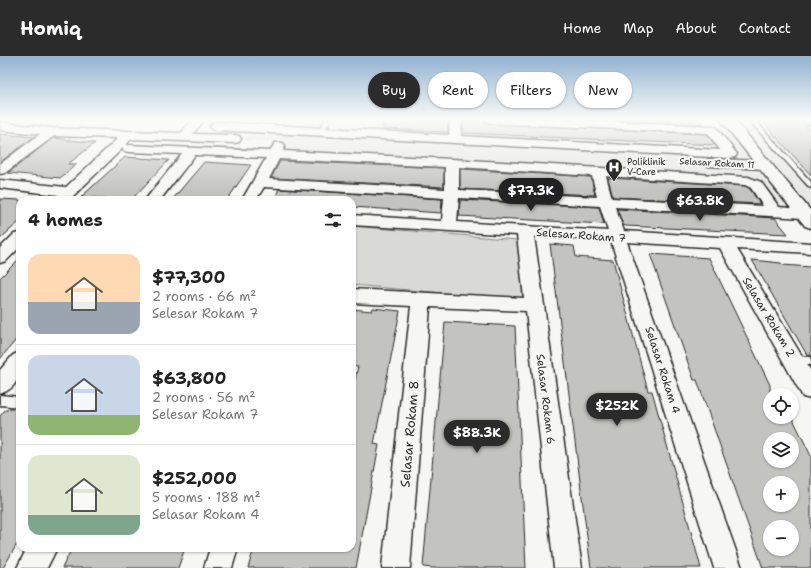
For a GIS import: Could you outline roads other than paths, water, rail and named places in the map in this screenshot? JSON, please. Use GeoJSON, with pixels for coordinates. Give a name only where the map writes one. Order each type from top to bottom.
{"type":"FeatureCollection","features":[{"type":"Feature","properties":{"kind":"street"},"geometry":{"type":"LineString","coordinates":[[0,170],[36,143]]}},
{"type":"Feature","properties":{"kind":"street"},"geometry":{"type":"LineString","coordinates":[[0,184],[66,196],[121,143]]}},
{"type":"Feature","properties":{"kind":"street"},"geometry":{"type":"LineString","coordinates":[[252,196],[281,143]]}},
{"type":"Feature","properties":{"kind":"street","name":"Selasar Rokam 11"},"geometry":{"type":"LineString","coordinates":[[430,143],[702,157],[764,165]]}},
{"type":"Feature","properties":{"kind":"street"},"geometry":{"type":"LineString","coordinates":[[527,143],[585,146],[702,157],[730,154],[722,143]]}},
{"type":"Feature","properties":{"kind":"street"},"geometry":{"type":"LineString","coordinates":[[746,143],[807,217]]}},
{"type":"Feature","properties":{"kind":"street","name":"Selasar Rokam 11"},"geometry":{"type":"LineString","coordinates":[[117,147],[191,152],[452,163],[748,181],[756,185],[775,212]]}},
{"type":"Feature","properties":{"kind":"street"},"geometry":{"type":"LineString","coordinates":[[155,196],[191,152]]}},
{"type":"Feature","properties":{"kind":"street"},"geometry":{"type":"LineString","coordinates":[[702,157],[714,178]]}},
{"type":"Feature","properties":{"kind":"street"},"geometry":{"type":"LineString","coordinates":[[450,225],[452,163]]}},
{"type":"Feature","properties":{"kind":"street","name":"Selasar Rokam 4"},"geometry":{"type":"LineString","coordinates":[[598,172],[606,202],[619,237],[728,568]]}},
{"type":"Feature","properties":{"kind":"street"},"geometry":{"type":"LineString","coordinates":[[260,183],[452,192],[775,212],[807,217]]}},
{"type":"Feature","properties":{"kind":"street","name":"Selesar Rokam 7"},"geometry":{"type":"LineString","coordinates":[[356,220],[811,248]]}},
{"type":"Feature","properties":{"kind":"street","name":"Selasar Rokam 6"},"geometry":{"type":"LineString","coordinates":[[525,231],[568,568]]}},
{"type":"Feature","properties":{"kind":"street"},"geometry":{"type":"LineString","coordinates":[[0,257],[16,242]]}},
{"type":"Feature","properties":{"kind":"street","name":"Selasar Rokam 2"},"geometry":{"type":"LineString","coordinates":[[726,244],[803,360],[811,390]]}},
{"type":"Feature","properties":{"kind":"street"},"geometry":{"type":"LineString","coordinates":[[356,296],[534,305]]}},
{"type":"Feature","properties":{"kind":"street","name":"Selasar Rokam 8"},"geometry":{"type":"LineString","coordinates":[[396,568],[421,300]]}},
{"type":"Feature","properties":{"kind":"street"},"geometry":{"type":"LineString","coordinates":[[0,385],[16,366]]}},
{"type":"Feature","properties":{"kind":"street"},"geometry":{"type":"LineString","coordinates":[[31,568],[41,552]]}},
{"type":"Feature","properties":{"kind":"street"},"geometry":{"type":"LineString","coordinates":[[218,568],[223,552]]}},
{"type":"Feature","properties":{"kind":"lane"},"geometry":{"type":"LineString","coordinates":[[772,143],[811,186]]}},
{"type":"Feature","properties":{"kind":"lane"},"geometry":{"type":"LineString","coordinates":[[0,400],[16,402]]}},
{"type":"Feature","properties":{"kind":"place","name":"Poliklinik V-Care"},"geometry":{"type":"Point","coordinates":[614,182]}}]}
